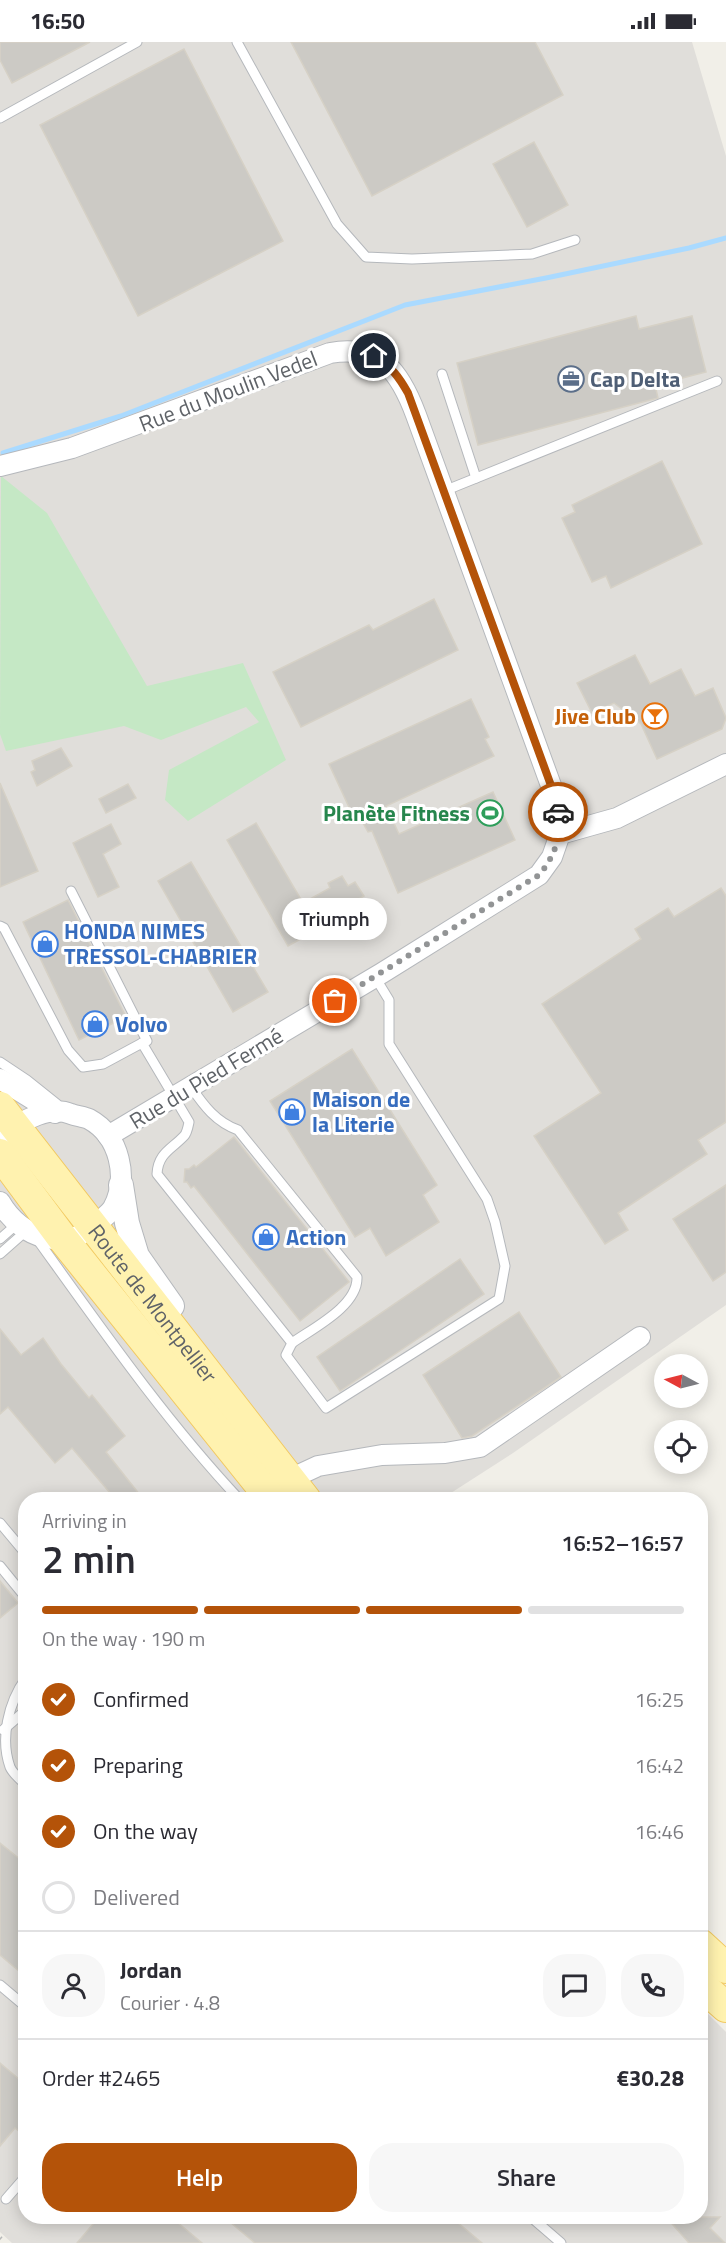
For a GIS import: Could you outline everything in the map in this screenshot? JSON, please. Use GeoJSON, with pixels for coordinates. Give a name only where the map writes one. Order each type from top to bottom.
{"type":"FeatureCollection","features":[{"type":"Feature","properties":{"kind":"main road","name":"Route de Montpellier"},"geometry":{"type":"LineString","coordinates":[[4,1135],[93,1228],[254,1433],[288,1492]]}},
{"type":"Feature","properties":{"kind":"main road","name":"Route de Montpellier"},"geometry":{"type":"LineString","coordinates":[[4,1135],[63,1239],[288,1492]]}},
{"type":"Feature","properties":{"kind":"main road"},"geometry":{"type":"LineString","coordinates":[[708,1951],[726,1968]]}},
{"type":"Feature","properties":{"kind":"main road"},"geometry":{"type":"LineString","coordinates":[[708,1991],[726,2007]]}},
{"type":"Feature","properties":{"kind":"street","name":"Rue du Moulin Vedel"},"geometry":{"type":"LineString","coordinates":[[0,466],[72,448],[330,353],[346,350],[360,351],[386,363],[398,375],[408,393],[553,791],[560,834]]}},
{"type":"Feature","properties":{"kind":"street"},"geometry":{"type":"LineString","coordinates":[[560,834],[617,818],[726,764]]}},
{"type":"Feature","properties":{"kind":"street","name":"Rue du Pied Fermé"},"geometry":{"type":"LineString","coordinates":[[108,1136],[375,977],[539,875],[552,857],[560,834]]}},
{"type":"Feature","properties":{"kind":"street"},"geometry":{"type":"LineString","coordinates":[[0,1079],[60,1112],[90,1120],[108,1136],[120,1159],[121,1185],[137,1256],[166,1299],[244,1402],[254,1433]]}},
{"type":"Feature","properties":{"kind":"street"},"geometry":{"type":"LineString","coordinates":[[4,1135],[41,1113],[60,1112]]}},
{"type":"Feature","properties":{"kind":"street"},"geometry":{"type":"LineString","coordinates":[[0,1202],[7,1214],[26,1230],[48,1239],[63,1239],[80,1235],[93,1228],[112,1209],[121,1185]]}},
{"type":"Feature","properties":{"kind":"street"},"geometry":{"type":"LineString","coordinates":[[290,1492],[318,1466],[382,1455],[445,1454],[480,1447],[640,1336]]}},
{"type":"Feature","properties":{"kind":"lane"},"geometry":{"type":"LineString","coordinates":[[0,118],[137,42]]}},
{"type":"Feature","properties":{"kind":"lane"},"geometry":{"type":"LineString","coordinates":[[237,42],[337,224],[366,258],[411,259],[532,254],[575,240]]}},
{"type":"Feature","properties":{"kind":"lane"},"geometry":{"type":"LineString","coordinates":[[442,374],[476,478]]}},
{"type":"Feature","properties":{"kind":"lane"},"geometry":{"type":"LineString","coordinates":[[444,491],[717,381]]}},
{"type":"Feature","properties":{"kind":"lane"},"geometry":{"type":"LineString","coordinates":[[0,926],[4,928],[68,1050],[83,1067],[103,1064],[147,1041],[71,891]]}},
{"type":"Feature","properties":{"kind":"lane"},"geometry":{"type":"LineString","coordinates":[[191,1087],[201,1101],[224,1124],[238,1130],[357,1277],[356,1290],[344,1305],[292,1342],[286,1355],[326,1408],[499,1299],[505,1266],[487,1199],[389,1044],[388,1000],[375,977]]}},
{"type":"Feature","properties":{"kind":"lane"},"geometry":{"type":"LineString","coordinates":[[142,1042],[189,1122],[186,1135],[170,1147],[158,1165],[157,1174],[292,1342]]}},
{"type":"Feature","properties":{"kind":"lane"},"geometry":{"type":"LineString","coordinates":[[0,1062],[27,1080],[60,1112]]}},
{"type":"Feature","properties":{"kind":"lane"},"geometry":{"type":"LineString","coordinates":[[0,1239],[26,1230]]}},
{"type":"Feature","properties":{"kind":"lane"},"geometry":{"type":"LineString","coordinates":[[0,1254],[26,1230]]}},
{"type":"Feature","properties":{"kind":"lane"},"geometry":{"type":"LineString","coordinates":[[26,1230],[229,1492]]}},
{"type":"Feature","properties":{"kind":"lane"},"geometry":{"type":"LineString","coordinates":[[219,1478],[232,1492]]}},
{"type":"Feature","properties":{"kind":"lane"},"geometry":{"type":"LineString","coordinates":[[0,1522],[18,1544]]}},
{"type":"Feature","properties":{"kind":"lane"},"geometry":{"type":"LineString","coordinates":[[0,1566],[18,1588]]}},
{"type":"Feature","properties":{"kind":"lane"},"geometry":{"type":"LineString","coordinates":[[18,1688],[3,1730],[3,1750],[10,1769],[18,1777]]}},
{"type":"Feature","properties":{"kind":"lane"},"geometry":{"type":"LineString","coordinates":[[3,1730],[18,1717]]}},
{"type":"Feature","properties":{"kind":"lane"},"geometry":{"type":"LineString","coordinates":[[0,1985],[18,2000]]}},
{"type":"Feature","properties":{"kind":"lane"},"geometry":{"type":"LineString","coordinates":[[6,2199],[18,2185]]}},
{"type":"Feature","properties":{"kind":"lane"},"geometry":{"type":"LineString","coordinates":[[539,2224],[561,2243]]}},
{"type":"Feature","properties":{"kind":"shaded area"},"geometry":{"type":"Polygon","coordinates":[[[0,42],[692,42],[726,156],[726,1305],[513,1453],[452,1492],[18,1492],[18,2224],[708,2224],[708,2014],[726,2032],[726,2243],[12,2243],[0,2232],[0,42]]]}},
{"type":"Feature","properties":{"kind":"green space"},"geometry":{"type":"Polygon","coordinates":[[[1,476],[47,513],[147,686],[243,663],[286,760],[188,821],[165,800],[169,770],[259,722],[246,707],[161,740],[124,726],[6,751],[0,734],[1,476]]]}},
{"type":"Feature","properties":{"kind":"building"},"geometry":{"type":"Polygon","coordinates":[[[0,42],[90,42],[12,83],[0,60],[0,42]]]}},
{"type":"Feature","properties":{"kind":"building"},"geometry":{"type":"Polygon","coordinates":[[[291,42],[535,42],[563,95],[372,196],[291,42]]]}},
{"type":"Feature","properties":{"kind":"building"},"geometry":{"type":"Polygon","coordinates":[[[184,49],[283,241],[138,316],[40,125],[184,49]]]}},
{"type":"Feature","properties":{"kind":"building"},"geometry":{"type":"Polygon","coordinates":[[[534,142],[568,205],[527,227],[493,164],[534,142]]]}},
{"type":"Feature","properties":{"kind":"building","name":"Cap Delta"},"geometry":{"type":"Polygon","coordinates":[[[636,316],[639,329],[692,316],[706,372],[655,385],[658,398],[478,445],[457,363],[636,316]]]}},
{"type":"Feature","properties":{"kind":"building"},"geometry":{"type":"Polygon","coordinates":[[[662,461],[702,544],[611,588],[606,576],[592,582],[562,518],[575,512],[572,505],[662,461]]]}},
{"type":"Feature","properties":{"kind":"building"},"geometry":{"type":"Polygon","coordinates":[[[434,599],[458,650],[301,727],[273,672],[369,625],[373,630],[434,599]]]}},
{"type":"Feature","properties":{"kind":"building"},"geometry":{"type":"Polygon","coordinates":[[[635,655],[650,684],[681,669],[695,696],[713,688],[726,718],[722,729],[657,759],[641,724],[614,703],[592,713],[577,683],[635,655]]]}},
{"type":"Feature","properties":{"kind":"building"},"geometry":{"type":"Polygon","coordinates":[[[471,699],[489,737],[485,739],[494,756],[386,806],[399,834],[493,792],[515,840],[398,893],[372,831],[368,832],[360,818],[355,820],[329,764],[471,699]]]}},
{"type":"Feature","properties":{"kind":"building"},"geometry":{"type":"Polygon","coordinates":[[[61,748],[72,766],[37,786],[31,772],[35,770],[32,761],[61,748]]]}},
{"type":"Feature","properties":{"kind":"building"},"geometry":{"type":"Polygon","coordinates":[[[0,783],[38,871],[0,887],[0,783]]]}},
{"type":"Feature","properties":{"kind":"building"},"geometry":{"type":"Polygon","coordinates":[[[128,784],[136,798],[106,813],[99,799],[128,784]]]}},
{"type":"Feature","properties":{"kind":"building"},"geometry":{"type":"Polygon","coordinates":[[[256,823],[303,903],[330,888],[328,883],[342,876],[348,886],[355,882],[364,896],[316,924],[319,929],[288,946],[227,840],[256,823]]]}},
{"type":"Feature","properties":{"kind":"building"},"geometry":{"type":"Polygon","coordinates":[[[111,824],[121,844],[103,854],[119,887],[98,897],[73,843],[111,824]]]}},
{"type":"Feature","properties":{"kind":"building"},"geometry":{"type":"Polygon","coordinates":[[[191,862],[268,992],[233,1012],[158,881],[191,862]]]}},
{"type":"Feature","properties":{"kind":"building"},"geometry":{"type":"Polygon","coordinates":[[[721,888],[726,896],[726,1122],[698,1140],[707,1154],[618,1213],[628,1230],[605,1244],[534,1136],[601,1093],[542,1004],[641,939],[635,929],[668,908],[674,917],[721,888]]]}},
{"type":"Feature","properties":{"kind":"building"},"geometry":{"type":"Polygon","coordinates":[[[68,900],[126,1017],[79,1040],[23,922],[68,900]]]}},
{"type":"Feature","properties":{"kind":"building"},"geometry":{"type":"Polygon","coordinates":[[[352,1049],[437,1185],[423,1195],[439,1222],[386,1256],[370,1228],[355,1237],[270,1101],[352,1049]]]}},
{"type":"Feature","properties":{"kind":"building"},"geometry":{"type":"Polygon","coordinates":[[[234,1137],[349,1282],[300,1321],[194,1186],[191,1188],[187,1182],[184,1182],[185,1169],[194,1165],[196,1167],[234,1137]]]}},
{"type":"Feature","properties":{"kind":"building"},"geometry":{"type":"Polygon","coordinates":[[[726,1185],[726,1272],[713,1281],[673,1219],[726,1185]]]}},
{"type":"Feature","properties":{"kind":"building"},"geometry":{"type":"Polygon","coordinates":[[[460,1259],[484,1294],[340,1391],[317,1357],[460,1259]]]}},
{"type":"Feature","properties":{"kind":"building"},"geometry":{"type":"Polygon","coordinates":[[[519,1312],[561,1377],[472,1436],[462,1438],[423,1375],[519,1312]]]}},
{"type":"Feature","properties":{"kind":"building"},"geometry":{"type":"Polygon","coordinates":[[[0,1329],[21,1355],[43,1338],[89,1398],[92,1395],[125,1436],[106,1452],[138,1492],[109,1492],[72,1448],[55,1463],[8,1407],[0,1414],[0,1329]]]}},
{"type":"Feature","properties":{"kind":"building"},"geometry":{"type":"Polygon","coordinates":[[[0,1581],[18,1603],[0,1618],[0,1581]]]}},
{"type":"Feature","properties":{"kind":"building"},"geometry":{"type":"Polygon","coordinates":[[[0,1843],[18,1858],[18,1970],[0,1955],[0,1843]]]}},
{"type":"Feature","properties":{"kind":"building"},"geometry":{"type":"Polygon","coordinates":[[[0,2063],[18,2078],[18,2130],[15,2128],[0,2146],[0,2063]]]}},
{"type":"Feature","properties":{"kind":"building"},"geometry":{"type":"Polygon","coordinates":[[[708,2217],[720,2217],[710,2228],[725,2243],[689,2243],[672,2224],[708,2224],[708,2217]]]}},
{"type":"Feature","properties":{"kind":"building"},"geometry":{"type":"Polygon","coordinates":[[[93,2224],[179,2224],[202,2243],[77,2243],[93,2224]]]}},
{"type":"Feature","properties":{"kind":"building"},"geometry":{"type":"Polygon","coordinates":[[[232,2224],[459,2224],[482,2243],[255,2243],[232,2224]]]}},
{"type":"Feature","properties":{"kind":"waterway"},"geometry":{"type":"LineString","coordinates":[[3,453],[121,416],[405,305],[546,278],[726,238]]}},
{"type":"Feature","properties":{"kind":"railway"},"geometry":{"type":"LineString","coordinates":[[0,2238],[6,2243]]}},
{"type":"Feature","properties":{"kind":"way so far"},"geometry":{"type":"LineString","coordinates":[[335,1001],[539,875],[552,857],[560,834],[558,812]]}},
{"type":"Feature","properties":{"kind":"place","name":"Cap Delta"},"geometry":{"type":"Point","coordinates":[571,379]}},
{"type":"Feature","properties":{"kind":"place","name":"Jive Club"},"geometry":{"type":"Point","coordinates":[655,716]}},
{"type":"Feature","properties":{"kind":"place","name":"Planète Fitness"},"geometry":{"type":"Point","coordinates":[490,813]}},
{"type":"Feature","properties":{"kind":"place","name":"HONDA NIMES TRESSOL-CHABRIER"},"geometry":{"type":"Point","coordinates":[45,944]}},
{"type":"Feature","properties":{"kind":"place","name":"Triumph"},"geometry":{"type":"Point","coordinates":[335,1001]}},
{"type":"Feature","properties":{"kind":"place","name":"Volvo"},"geometry":{"type":"Point","coordinates":[95,1024]}},
{"type":"Feature","properties":{"kind":"place","name":"Maison de la Literie"},"geometry":{"type":"Point","coordinates":[292,1112]}},
{"type":"Feature","properties":{"kind":"place","name":"Action"},"geometry":{"type":"Point","coordinates":[266,1237]}},
{"type":"Feature","properties":{"kind":"route"},"geometry":{"type":"LineString","coordinates":[[374,356],[386,363],[398,375],[408,393],[553,791],[558,812]]}}]}
